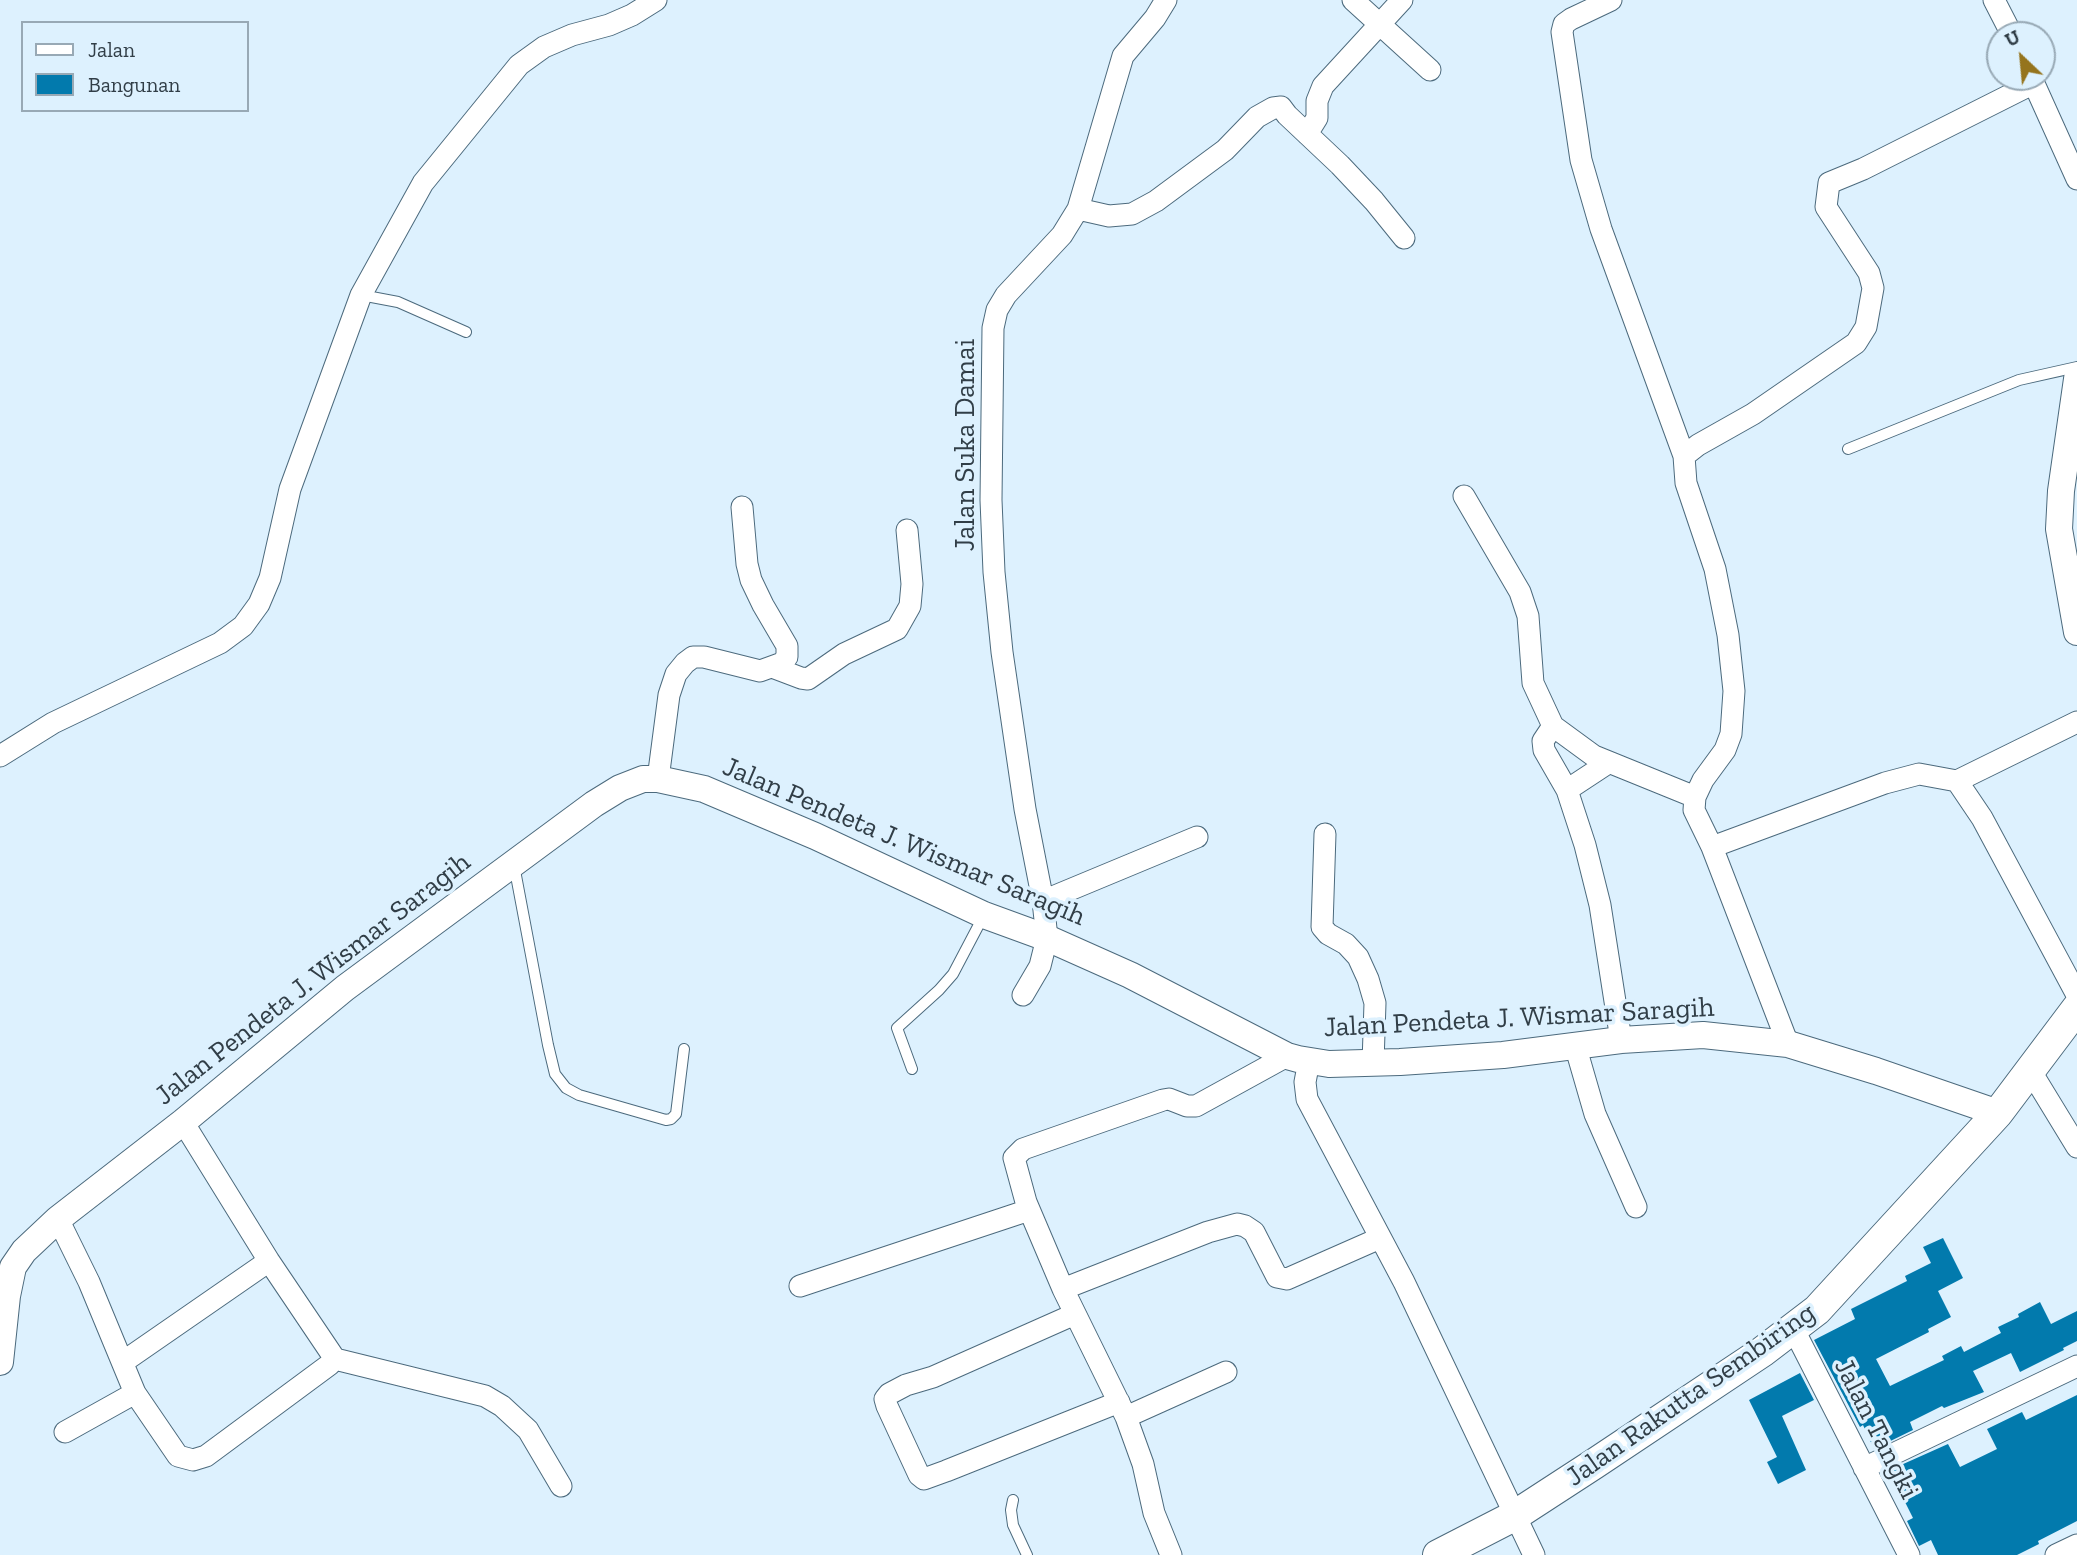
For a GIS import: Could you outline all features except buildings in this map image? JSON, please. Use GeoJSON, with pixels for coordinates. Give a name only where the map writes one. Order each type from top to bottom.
{"type":"FeatureCollection","features":[{"type":"Feature","properties":{"kind":"main road","name":"Jalan Rakutta Sembiring"},"geometry":{"type":"LineString","coordinates":[[1438,1555],[1514,1516],[1762,1352],[1817,1310],[1998,1113],[2077,1008]]}},
{"type":"Feature","properties":{"kind":"street"},"geometry":{"type":"LineString","coordinates":[[0,756],[53,723],[220,643],[243,626],[259,604],[270,578],[290,489],[361,295],[423,183],[519,65],[544,47],[572,34],[609,25],[656,0]]}},
{"type":"Feature","properties":{"kind":"street","name":"Jalan Suka Damai"},"geometry":{"type":"LineString","coordinates":[[1023,995],[1040,966],[1046,937],[1043,901],[1021,784],[993,572],[993,328],[997,310],[1006,295],[1062,235],[1078,209],[1123,56],[1155,18],[1166,0]]}},
{"type":"Feature","properties":{"kind":"street"},"geometry":{"type":"LineString","coordinates":[[1353,0],[1430,70]]}},
{"type":"Feature","properties":{"kind":"street"},"geometry":{"type":"LineString","coordinates":[[1307,134],[1317,118],[1318,94],[1323,86],[1402,0]]}},
{"type":"Feature","properties":{"kind":"street"},"geometry":{"type":"LineString","coordinates":[[1611,0],[1571,19],[1564,24],[1562,32],[1581,160],[1601,229],[1684,456],[1686,483],[1715,569],[1728,635],[1734,691],[1731,734],[1725,750],[1703,780],[1695,797],[1694,810],[1712,847],[1788,1044]]}},
{"type":"Feature","properties":{"kind":"street"},"geometry":{"type":"LineString","coordinates":[[1994,0],[2005,21]]}},
{"type":"Feature","properties":{"kind":"street"},"geometry":{"type":"LineString","coordinates":[[1684,456],[1698,445],[1753,414],[1856,343],[1866,327],[1874,288],[1869,273],[1826,206],[1829,183],[1863,169],[2012,91]]}},
{"type":"Feature","properties":{"kind":"street"},"geometry":{"type":"LineString","coordinates":[[2038,91],[2077,179]]}},
{"type":"Feature","properties":{"kind":"street"},"geometry":{"type":"LineString","coordinates":[[1078,209],[1109,216],[1132,214],[1156,201],[1225,150],[1257,117],[1273,108],[1281,107],[1374,201],[1404,238]]}},
{"type":"Feature","properties":{"kind":"street"},"geometry":{"type":"LineString","coordinates":[[2077,379],[2061,491],[2059,529],[2077,632]]}},
{"type":"Feature","properties":{"kind":"street"},"geometry":{"type":"LineString","coordinates":[[1464,495],[1520,592],[1528,617],[1533,683],[1553,726],[1584,750],[1608,763],[1695,797]]}},
{"type":"Feature","properties":{"kind":"street"},"geometry":{"type":"LineString","coordinates":[[659,779],[669,695],[676,674],[685,663],[693,657],[704,657],[760,671],[782,663],[787,657],[787,646],[751,580],[742,507]]}},
{"type":"Feature","properties":{"kind":"street"},"geometry":{"type":"LineString","coordinates":[[772,667],[808,679],[844,654],[897,629],[910,606],[912,584],[907,530]]}},
{"type":"Feature","properties":{"kind":"street"},"geometry":{"type":"LineString","coordinates":[[1712,847],[1885,782],[1919,774],[1957,781],[2077,722]]}},
{"type":"Feature","properties":{"kind":"street"},"geometry":{"type":"LineString","coordinates":[[1553,726],[1543,741],[1544,750],[1567,790],[1585,845],[1600,905],[1621,1040]]}},
{"type":"Feature","properties":{"kind":"street"},"geometry":{"type":"LineString","coordinates":[[1567,790],[1608,763]]}},
{"type":"Feature","properties":{"kind":"street","name":"Jalan Pendeta J. Wismar Saragih"},"geometry":{"type":"LineString","coordinates":[[0,1362],[13,1267],[24,1251],[58,1219],[183,1122],[345,988],[594,804],[620,788],[643,779],[659,779],[704,789],[777,820],[984,915],[1046,937],[1130,975],[1298,1059],[1329,1064],[1373,1063],[1503,1055],[1621,1040],[1703,1035],[1788,1044],[1876,1070],[1998,1113]]}},
{"type":"Feature","properties":{"kind":"street"},"geometry":{"type":"LineString","coordinates":[[1957,781],[1982,818],[2077,995]]}},
{"type":"Feature","properties":{"kind":"street"},"geometry":{"type":"LineString","coordinates":[[1325,834],[1322,927],[1328,934],[1346,944],[1358,957],[1367,979],[1375,1003],[1373,1063]]}},
{"type":"Feature","properties":{"kind":"street"},"geometry":{"type":"LineString","coordinates":[[1043,901],[1198,836]]}},
{"type":"Feature","properties":{"kind":"street"},"geometry":{"type":"LineString","coordinates":[[1575,1045],[1595,1114],[1636,1207]]}},
{"type":"Feature","properties":{"kind":"street"},"geometry":{"type":"LineString","coordinates":[[1171,1555],[1154,1513],[1143,1464],[1123,1410],[1063,1289],[1029,1210],[1014,1158],[1023,1149],[1163,1100],[1170,1099],[1187,1106],[1196,1106],[1298,1059],[1307,1100],[1404,1282],[1534,1555]]}},
{"type":"Feature","properties":{"kind":"street"},"geometry":{"type":"LineString","coordinates":[[2030,1070],[2077,1147]]}},
{"type":"Feature","properties":{"kind":"street"},"geometry":{"type":"LineString","coordinates":[[183,1122],[268,1261],[335,1360],[485,1396],[502,1406],[528,1430],[561,1486]]}},
{"type":"Feature","properties":{"kind":"street"},"geometry":{"type":"LineString","coordinates":[[800,1286],[1029,1210]]}},
{"type":"Feature","properties":{"kind":"street"},"geometry":{"type":"LineString","coordinates":[[58,1219],[89,1282],[135,1392],[178,1456],[192,1460],[206,1455],[335,1360]]}},
{"type":"Feature","properties":{"kind":"street"},"geometry":{"type":"LineString","coordinates":[[1063,1289],[1208,1231],[1237,1224],[1254,1232],[1277,1277],[1287,1279],[1380,1238]]}},
{"type":"Feature","properties":{"kind":"street"},"geometry":{"type":"LineString","coordinates":[[123,1362],[268,1261]]}},
{"type":"Feature","properties":{"kind":"street"},"geometry":{"type":"LineString","coordinates":[[1075,1314],[889,1394],[885,1399],[887,1406],[919,1475],[924,1479],[1226,1372]]}},
{"type":"Feature","properties":{"kind":"street","name":"Jalan Tangki"},"geometry":{"type":"LineString","coordinates":[[1793,1328],[1909,1555]]}},
{"type":"Feature","properties":{"kind":"street"},"geometry":{"type":"LineString","coordinates":[[1864,1468],[2077,1366]]}},
{"type":"Feature","properties":{"kind":"street"},"geometry":{"type":"LineString","coordinates":[[65,1432],[135,1392]]}},
{"type":"Feature","properties":{"kind":"street"},"geometry":{"type":"LineString","coordinates":[[2056,1555],[2077,1545]]}},
{"type":"Feature","properties":{"kind":"lane"},"geometry":{"type":"LineString","coordinates":[[361,295],[398,302],[466,332]]}},
{"type":"Feature","properties":{"kind":"lane"},"geometry":{"type":"LineString","coordinates":[[1849,449],[2019,380],[2077,367]]}},
{"type":"Feature","properties":{"kind":"lane"},"geometry":{"type":"LineString","coordinates":[[514,863],[548,1045],[555,1074],[566,1088],[579,1095],[666,1120],[671,1119],[676,1114],[684,1049]]}},
{"type":"Feature","properties":{"kind":"lane"},"geometry":{"type":"LineString","coordinates":[[912,1069],[897,1028],[953,974],[984,915]]}},
{"type":"Feature","properties":{"kind":"lane"},"geometry":{"type":"LineString","coordinates":[[1013,1500],[1013,1525],[1027,1555]]}}]}
